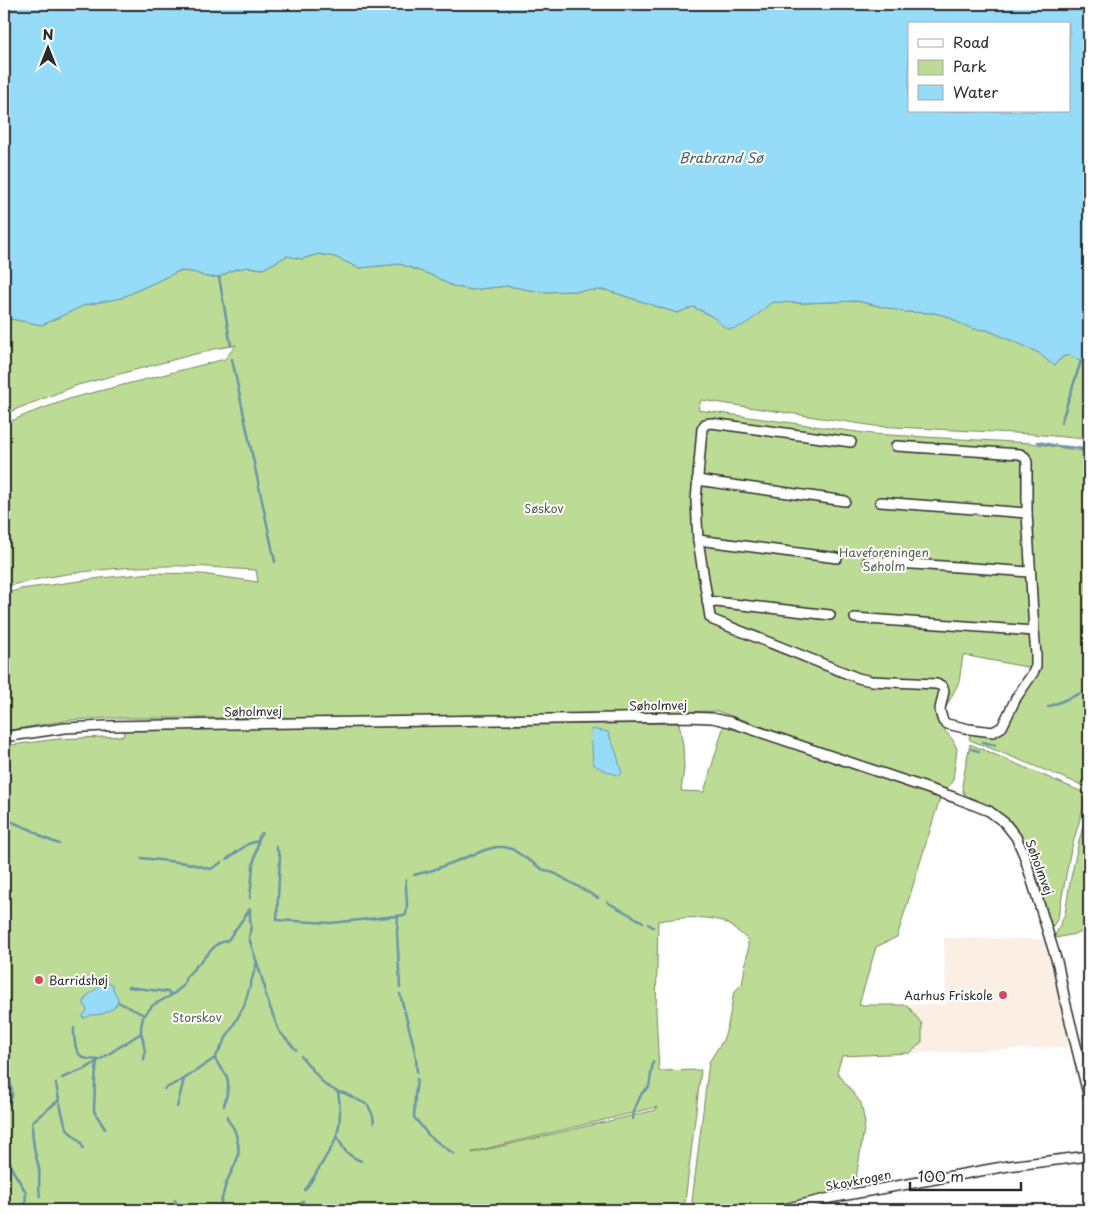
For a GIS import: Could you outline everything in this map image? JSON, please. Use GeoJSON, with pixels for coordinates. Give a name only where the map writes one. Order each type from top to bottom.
{"type":"FeatureCollection","features":[{"type":"Feature","properties":{"kind":"street"},"geometry":{"type":"LineString","coordinates":[[852,442],[711,423],[705,424],[702,429],[696,500],[698,540],[710,617],[713,620],[871,682],[936,684],[942,686],[944,691],[940,709],[943,721],[947,724],[969,729],[993,732],[1002,727],[1016,698],[1036,666],[1027,513],[1027,462],[1025,456],[1020,454],[896,446]]}},
{"type":"Feature","properties":{"kind":"street"},"geometry":{"type":"LineString","coordinates":[[697,480],[845,500]]}},
{"type":"Feature","properties":{"kind":"street"},"geometry":{"type":"LineString","coordinates":[[880,502],[1027,513]]}},
{"type":"Feature","properties":{"kind":"street"},"geometry":{"type":"LineString","coordinates":[[698,540],[837,558]]}},
{"type":"Feature","properties":{"kind":"street"},"geometry":{"type":"LineString","coordinates":[[868,561],[1030,572]]}},
{"type":"Feature","properties":{"kind":"street"},"geometry":{"type":"LineString","coordinates":[[707,601],[830,615]]}},
{"type":"Feature","properties":{"kind":"street"},"geometry":{"type":"LineString","coordinates":[[855,618],[1034,631]]}},
{"type":"Feature","properties":{"kind":"street","name":"Søholmvej"},"geometry":{"type":"LineString","coordinates":[[4,737],[65,728],[106,726],[685,717],[712,718],[730,722],[956,798],[989,812],[1005,823],[1016,837],[1024,855],[1050,937],[1089,1098]]}},
{"type":"Feature","properties":{"kind":"street","name":"Skovkrogen"},"geometry":{"type":"LineString","coordinates":[[780,1210],[830,1198],[1008,1166],[1089,1156]]}},
{"type":"Feature","properties":{"kind":"shaded area","name":"Aarhus Friskole"},"geometry":{"type":"Polygon","coordinates":[[[944,938],[1045,939],[1067,1032],[1068,1047],[842,1056],[859,1006],[946,1004],[944,938]]]}},
{"type":"Feature","properties":{"kind":"green space"},"geometry":{"type":"Polygon","coordinates":[[[319,254],[335,257],[359,268],[400,264],[434,276],[452,286],[471,290],[508,286],[541,292],[606,290],[677,313],[693,307],[715,318],[725,327],[752,319],[772,302],[857,301],[905,312],[934,313],[947,316],[973,329],[987,330],[1022,345],[1039,353],[1049,362],[1059,361],[1062,357],[1070,355],[1089,367],[1089,441],[1033,434],[875,426],[701,400],[698,410],[872,434],[1031,443],[1089,452],[1089,788],[970,740],[971,734],[990,735],[1019,700],[1037,669],[963,655],[959,682],[938,723],[953,740],[957,749],[953,780],[946,790],[717,711],[463,718],[110,718],[70,720],[4,731],[4,594],[21,589],[152,573],[202,574],[258,582],[256,570],[167,566],[85,572],[44,578],[4,587],[4,424],[72,398],[225,359],[236,345],[214,349],[78,385],[4,414],[4,310],[11,319],[42,325],[85,305],[121,298],[179,271],[193,272],[206,277],[219,277],[233,270],[247,267],[263,269],[287,256],[302,259],[319,254]]]}},
{"type":"Feature","properties":{"kind":"green space","name":"Storskov"},"geometry":{"type":"Polygon","coordinates":[[[679,723],[683,745],[684,769],[681,791],[704,792],[724,725],[940,798],[897,937],[876,947],[859,1005],[907,1005],[922,1024],[922,1042],[910,1053],[842,1056],[837,1072],[861,1103],[865,1123],[854,1191],[763,1210],[695,1210],[692,1201],[709,1062],[723,1040],[728,1025],[734,992],[742,984],[748,940],[722,921],[707,918],[690,918],[658,921],[656,1012],[659,1071],[701,1070],[684,1210],[4,1210],[4,746],[58,739],[124,736],[123,730],[679,723]],[[657,1107],[472,1153],[656,1110],[657,1107]]]}},
{"type":"Feature","properties":{"kind":"green space"},"geometry":{"type":"Polygon","coordinates":[[[970,744],[1087,794],[1070,854],[1058,918],[1053,926],[1024,840],[1012,823],[996,810],[966,796],[963,792],[962,785],[970,744]]]}},
{"type":"Feature","properties":{"kind":"green space"},"geometry":{"type":"Polygon","coordinates":[[[1089,803],[1089,931],[1056,938],[1055,936],[1065,914],[1078,845],[1089,803]]]}},
{"type":"Feature","properties":{"kind":"water","name":"Brabrand Sø"},"geometry":{"type":"Polygon","coordinates":[[[4,4],[1089,4],[1089,367],[1070,355],[1062,357],[1055,365],[1039,353],[1022,345],[987,330],[973,329],[947,316],[934,313],[905,312],[857,301],[772,302],[744,325],[732,329],[724,327],[711,316],[693,307],[677,313],[606,290],[541,292],[508,286],[471,290],[452,286],[434,276],[400,264],[359,268],[335,257],[319,254],[302,259],[287,256],[263,269],[247,267],[233,270],[219,277],[206,277],[193,272],[179,271],[121,298],[85,305],[42,325],[11,319],[4,310],[4,4]]]}},
{"type":"Feature","properties":{"kind":"water"},"geometry":{"type":"Polygon","coordinates":[[[591,729],[608,732],[622,773],[620,775],[593,764],[591,729]]]}},
{"type":"Feature","properties":{"kind":"water"},"geometry":{"type":"Polygon","coordinates":[[[109,983],[113,985],[118,998],[118,1002],[113,1009],[102,1014],[82,1017],[87,1010],[84,1004],[85,998],[102,984],[109,983]]]}},
{"type":"Feature","properties":{"kind":"waterway"},"geometry":{"type":"LineString","coordinates":[[219,277],[231,346]]}},
{"type":"Feature","properties":{"kind":"waterway"},"geometry":{"type":"LineString","coordinates":[[232,359],[275,562]]}},
{"type":"Feature","properties":{"kind":"waterway"},"geometry":{"type":"LineString","coordinates":[[1061,423],[1081,361]]}},
{"type":"Feature","properties":{"kind":"waterway"},"geometry":{"type":"LineString","coordinates":[[1038,442],[1089,451]]}},
{"type":"Feature","properties":{"kind":"waterway"},"geometry":{"type":"LineString","coordinates":[[1048,707],[1086,691],[1089,685]]}},
{"type":"Feature","properties":{"kind":"waterway"},"geometry":{"type":"LineString","coordinates":[[983,742],[995,745]]}},
{"type":"Feature","properties":{"kind":"waterway"},"geometry":{"type":"LineString","coordinates":[[971,749],[979,751]]}},
{"type":"Feature","properties":{"kind":"waterway"},"geometry":{"type":"LineString","coordinates":[[7,820],[59,844]]}},
{"type":"Feature","properties":{"kind":"waterway"},"geometry":{"type":"LineString","coordinates":[[250,898],[253,866],[259,837],[262,833]]}},
{"type":"Feature","properties":{"kind":"waterway"},"geometry":{"type":"LineString","coordinates":[[227,859],[248,844],[258,841]]}},
{"type":"Feature","properties":{"kind":"waterway"},"geometry":{"type":"LineString","coordinates":[[276,847],[280,856],[277,920],[331,923],[406,915],[406,880]]}},
{"type":"Feature","properties":{"kind":"waterway"},"geometry":{"type":"LineString","coordinates":[[414,875],[433,870],[485,850],[504,847],[512,849],[542,869],[556,874],[598,898]]}},
{"type":"Feature","properties":{"kind":"waterway"},"geometry":{"type":"LineString","coordinates":[[141,858],[187,863],[211,869],[222,862]]}},
{"type":"Feature","properties":{"kind":"waterway"},"geometry":{"type":"LineString","coordinates":[[607,902],[643,922]]}},
{"type":"Feature","properties":{"kind":"waterway"},"geometry":{"type":"LineString","coordinates":[[250,909],[251,925],[249,938],[265,988],[265,994],[279,1031],[296,1050]]}},
{"type":"Feature","properties":{"kind":"waterway"},"geometry":{"type":"LineString","coordinates":[[144,1060],[145,1053],[141,1033],[143,1017],[153,1005],[172,995],[183,986],[186,977],[217,944],[228,940],[250,909]]}},
{"type":"Feature","properties":{"kind":"waterway"},"geometry":{"type":"LineString","coordinates":[[398,916],[400,988]]}},
{"type":"Feature","properties":{"kind":"waterway"},"geometry":{"type":"LineString","coordinates":[[648,924],[653,927]]}},
{"type":"Feature","properties":{"kind":"waterway"},"geometry":{"type":"LineString","coordinates":[[224,1106],[228,1082],[225,1073],[215,1058],[244,1006],[257,962]]}},
{"type":"Feature","properties":{"kind":"waterway"},"geometry":{"type":"LineString","coordinates":[[128,987],[171,994]]}},
{"type":"Feature","properties":{"kind":"waterway"},"geometry":{"type":"LineString","coordinates":[[400,994],[413,1043],[417,1072]]}},
{"type":"Feature","properties":{"kind":"waterway"},"geometry":{"type":"LineString","coordinates":[[118,1002],[144,1015]]}},
{"type":"Feature","properties":{"kind":"waterway"},"geometry":{"type":"LineString","coordinates":[[74,1028],[75,1044],[79,1054],[86,1059],[99,1060]]}},
{"type":"Feature","properties":{"kind":"waterway"},"geometry":{"type":"LineString","coordinates":[[62,1078],[87,1068],[141,1033]]}},
{"type":"Feature","properties":{"kind":"waterway"},"geometry":{"type":"LineString","coordinates":[[4,1051],[12,1093],[12,1097],[4,1109]]}},
{"type":"Feature","properties":{"kind":"waterway"},"geometry":{"type":"LineString","coordinates":[[301,1056],[325,1085],[338,1092],[340,1111],[338,1131],[334,1143],[305,1190]]}},
{"type":"Feature","properties":{"kind":"waterway"},"geometry":{"type":"LineString","coordinates":[[164,1089],[184,1079],[215,1058]]}},
{"type":"Feature","properties":{"kind":"waterway"},"geometry":{"type":"LineString","coordinates":[[97,1062],[94,1111],[105,1129]]}},
{"type":"Feature","properties":{"kind":"waterway"},"geometry":{"type":"LineString","coordinates":[[633,1119],[634,1110],[642,1093],[649,1087],[653,1062]]}},
{"type":"Feature","properties":{"kind":"waterway"},"geometry":{"type":"LineString","coordinates":[[177,1107],[184,1079]]}},
{"type":"Feature","properties":{"kind":"waterway"},"geometry":{"type":"LineString","coordinates":[[417,1079],[414,1117],[429,1136],[454,1154]]}},
{"type":"Feature","properties":{"kind":"waterway"},"geometry":{"type":"LineString","coordinates":[[56,1084],[66,1126],[70,1133],[79,1140],[83,1148]]}},
{"type":"Feature","properties":{"kind":"waterway"},"geometry":{"type":"LineString","coordinates":[[338,1092],[368,1105],[374,1123]]}},
{"type":"Feature","properties":{"kind":"waterway"},"geometry":{"type":"LineString","coordinates":[[40,1196],[39,1168],[33,1140],[33,1121],[59,1100]]}},
{"type":"Feature","properties":{"kind":"waterway"},"geometry":{"type":"LineString","coordinates":[[218,1210],[239,1150],[236,1134],[227,1116]]}},
{"type":"Feature","properties":{"kind":"waterway"},"geometry":{"type":"LineString","coordinates":[[337,1136],[346,1152],[361,1161]]}},
{"type":"Feature","properties":{"kind":"waterway"},"geometry":{"type":"LineString","coordinates":[[4,1145],[13,1171],[26,1192],[25,1210]]}},
{"type":"Feature","properties":{"kind":"waterway"},"geometry":{"type":"LineString","coordinates":[[175,1200],[178,1208],[181,1210]]}},
{"type":"Feature","properties":{"kind":"waterway"},"geometry":{"type":"LineString","coordinates":[[300,1210],[303,1201]]}},
{"type":"Feature","properties":{"kind":"place","name":"Barridshøj"},"geometry":{"type":"Point","coordinates":[39,980]}},
{"type":"Feature","properties":{"kind":"place","name":"Aarhus Friskole"},"geometry":{"type":"Point","coordinates":[1003,995]}},
{"type":"Feature","properties":{"kind":"park label","name":"Søskov"},"geometry":{"type":"Point","coordinates":[544,508]}},
{"type":"Feature","properties":{"kind":"park label","name":"Haveforeningen Søholm"},"geometry":{"type":"Point","coordinates":[884,559]}}]}
